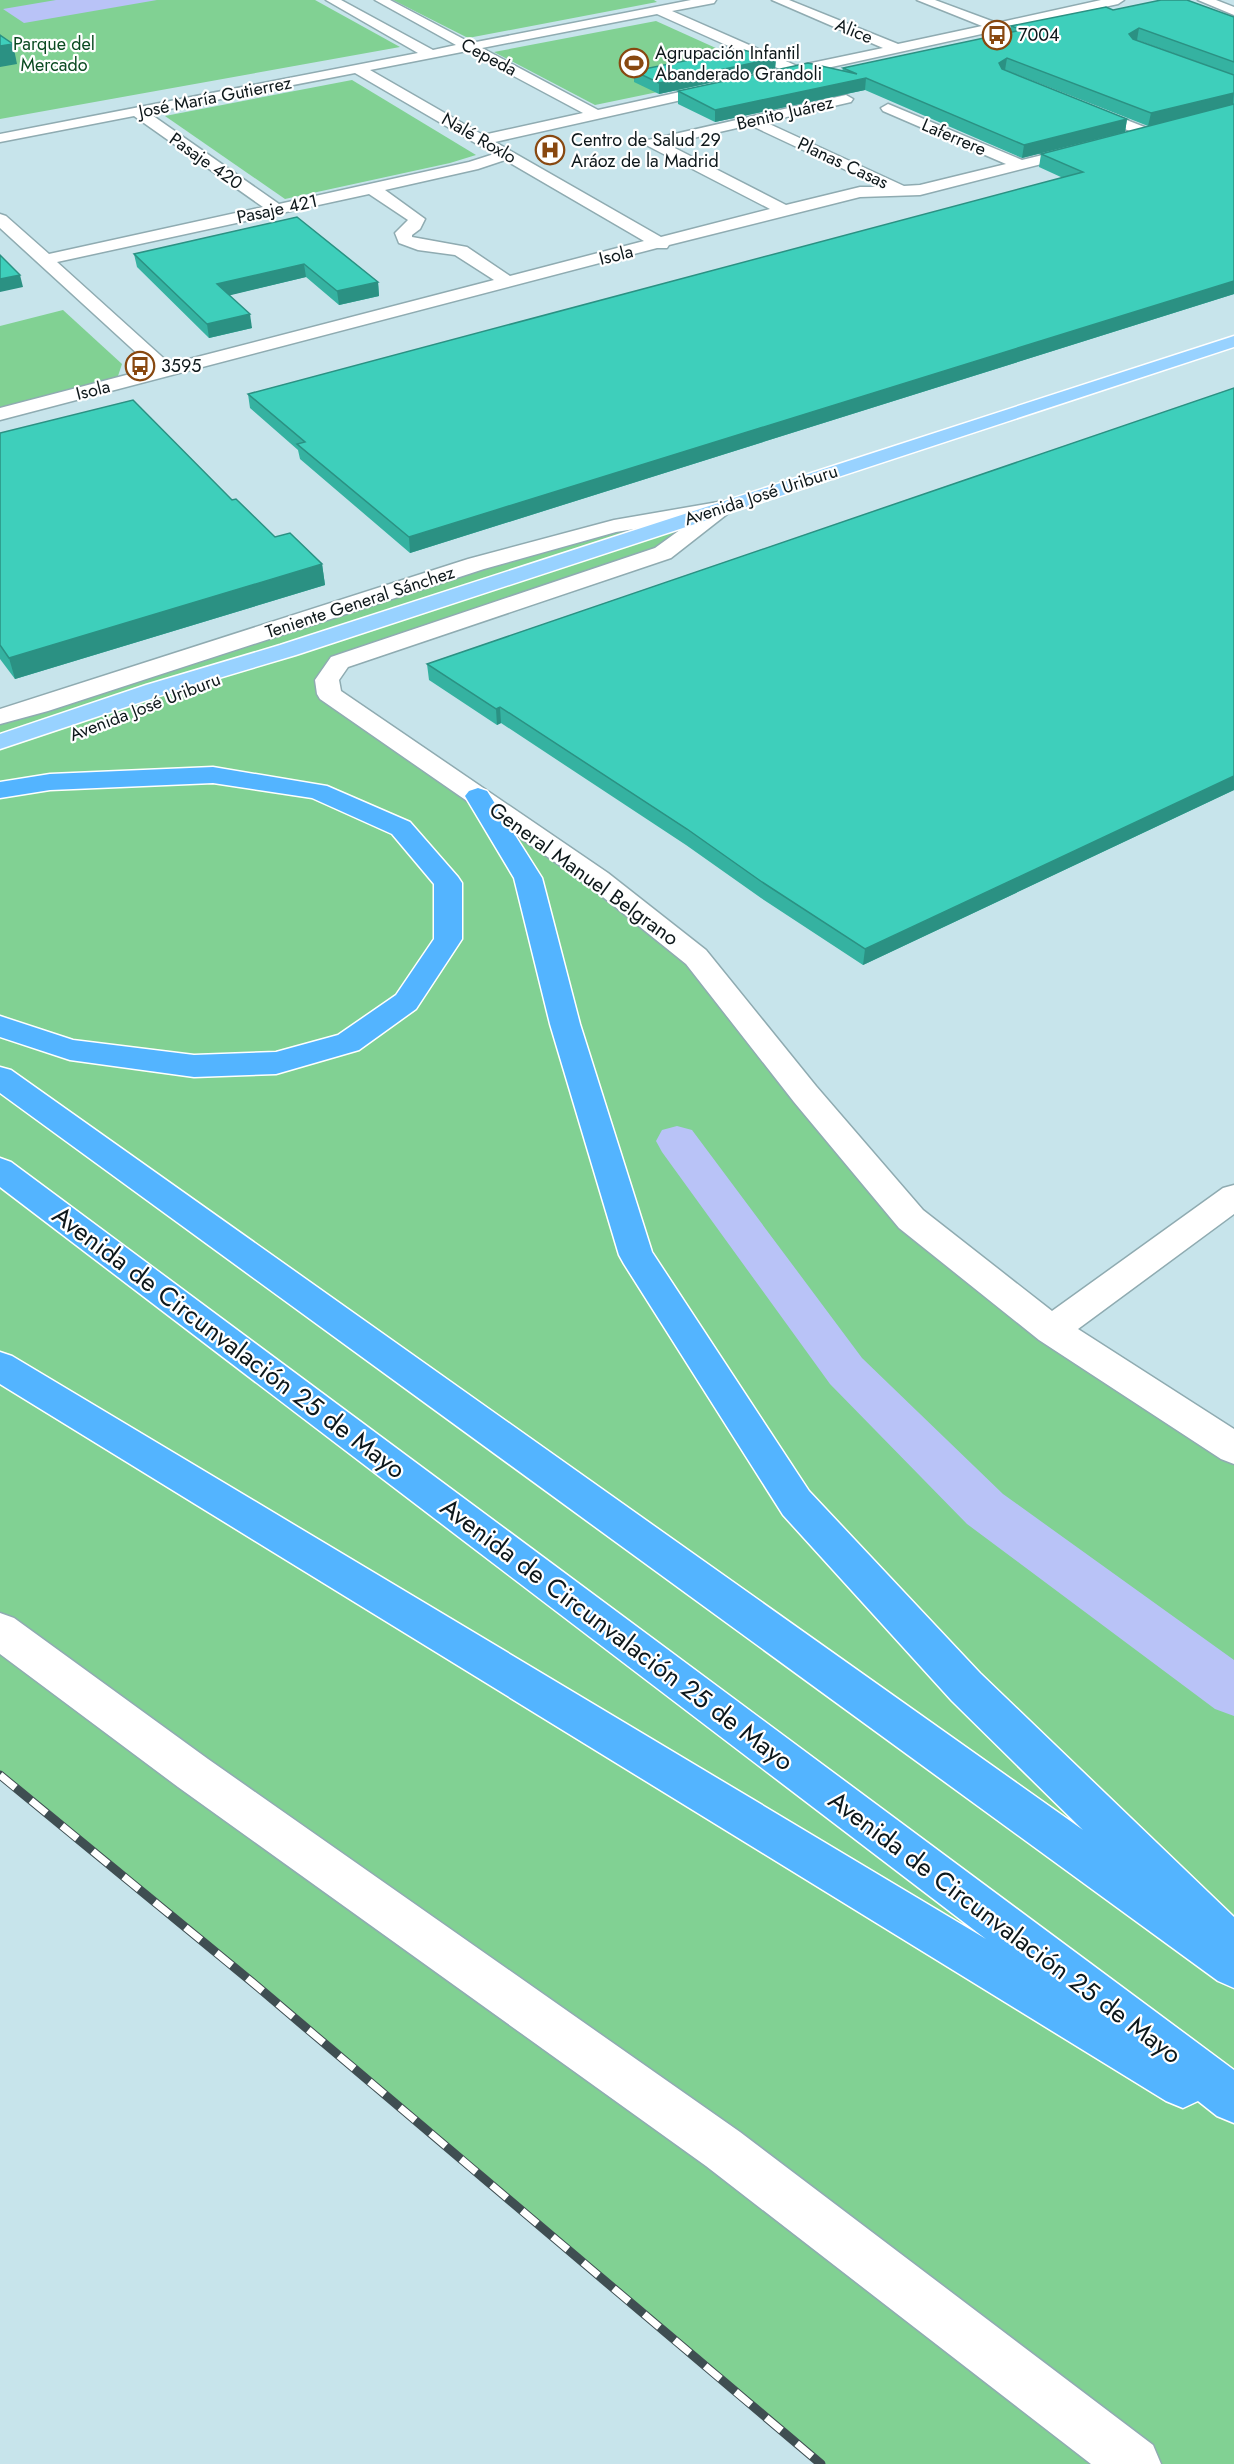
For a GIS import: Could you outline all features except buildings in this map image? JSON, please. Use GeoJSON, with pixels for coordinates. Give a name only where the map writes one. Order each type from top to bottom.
{"type":"FeatureCollection","features":[{"type":"Feature","properties":{"kind":"highway"},"geometry":{"type":"LineString","coordinates":[[0,790],[50,782],[213,775],[318,791],[401,828],[448,883],[448,939],[406,1002],[348,1042],[276,1063],[194,1066],[70,1050],[0,1026]]}},
{"type":"Feature","properties":{"kind":"highway"},"geometry":{"type":"LineString","coordinates":[[478,796],[528,878],[565,1024],[636,1255],[796,1503],[966,1687],[1234,1949]]}},
{"type":"Feature","properties":{"kind":"highway"},"geometry":{"type":"LineString","coordinates":[[0,1078],[1234,1965]]}},
{"type":"Feature","properties":{"kind":"highway","name":"Avenida de Circunvalación 25 de Mayo"},"geometry":{"type":"LineString","coordinates":[[0,1170],[1234,2099]]}},
{"type":"Feature","properties":{"kind":"highway"},"geometry":{"type":"LineString","coordinates":[[0,1366],[1234,2115]]}},
{"type":"Feature","properties":{"kind":"main road","name":"Avenida José Uriburu"},"geometry":{"type":"LineString","coordinates":[[0,742],[154,690],[288,650],[1234,341]]}},
{"type":"Feature","properties":{"kind":"main road","name":"Avenida José Uriburu"},"geometry":{"type":"LineString","coordinates":[[0,762],[174,697],[288,650]]}},
{"type":"Feature","properties":{"kind":"street","name":"Cepeda"},"geometry":{"type":"LineString","coordinates":[[332,0],[429,53]]}},
{"type":"Feature","properties":{"kind":"street","name":"Cepeda"},"geometry":{"type":"LineString","coordinates":[[381,0],[597,115]]}},
{"type":"Feature","properties":{"kind":"street","name":"José María Gutierrez"},"geometry":{"type":"LineString","coordinates":[[0,138],[710,0]]}},
{"type":"Feature","properties":{"kind":"street","name":"Alice"},"geometry":{"type":"LineString","coordinates":[[778,0],[897,49]]}},
{"type":"Feature","properties":{"kind":"street"},"geometry":{"type":"LineString","coordinates":[[923,0],[996,27]]}},
{"type":"Feature","properties":{"kind":"street"},"geometry":{"type":"LineString","coordinates":[[1070,0],[1088,7]]}},
{"type":"Feature","properties":{"kind":"street"},"geometry":{"type":"LineString","coordinates":[[763,78],[1118,0]]}},
{"type":"Feature","properties":{"kind":"street"},"geometry":{"type":"LineString","coordinates":[[1204,0],[1234,11]]}},
{"type":"Feature","properties":{"kind":"street"},"geometry":{"type":"LineString","coordinates":[[1225,0],[1234,3]]}},
{"type":"Feature","properties":{"kind":"street"},"geometry":{"type":"LineString","coordinates":[[659,10],[796,71]]}},
{"type":"Feature","properties":{"kind":"street","name":"José María Gutierrez"},"geometry":{"type":"LineString","coordinates":[[0,128],[354,62],[429,53]]}},
{"type":"Feature","properties":{"kind":"street","name":"Nalé Roxlo"},"geometry":{"type":"LineString","coordinates":[[358,69],[661,244]]}},
{"type":"Feature","properties":{"kind":"street"},"geometry":{"type":"LineString","coordinates":[[482,140],[730,86]]}},
{"type":"Feature","properties":{"kind":"street","name":"Benito Juárez"},"geometry":{"type":"LineString","coordinates":[[784,210],[653,143],[846,99]]}},
{"type":"Feature","properties":{"kind":"street"},"geometry":{"type":"LineString","coordinates":[[1071,103],[1152,132],[1124,139]]}},
{"type":"Feature","properties":{"kind":"street","name":"Laferrere"},"geometry":{"type":"LineString","coordinates":[[888,108],[1021,165]]}},
{"type":"Feature","properties":{"kind":"street","name":"Pasaje 420"},"geometry":{"type":"LineString","coordinates":[[137,112],[276,209]]}},
{"type":"Feature","properties":{"kind":"street","name":"Planas Casas"},"geometry":{"type":"LineString","coordinates":[[752,121],[902,190]]}},
{"type":"Feature","properties":{"kind":"street","name":"Isola"},"geometry":{"type":"LineString","coordinates":[[0,414],[162,366],[509,283],[784,210],[860,192],[920,190],[1101,145]]}},
{"type":"Feature","properties":{"kind":"street","name":"Pasaje 421"},"geometry":{"type":"LineString","coordinates":[[45,260],[473,166],[507,154]]}},
{"type":"Feature","properties":{"kind":"street"},"geometry":{"type":"LineString","coordinates":[[370,189],[417,219],[414,226],[403,233],[405,240],[416,245],[439,246],[461,251],[509,283]]}},
{"type":"Feature","properties":{"kind":"street"},"geometry":{"type":"LineString","coordinates":[[0,219],[162,366]]}},
{"type":"Feature","properties":{"kind":"street","name":"Teniente General Sánchez"},"geometry":{"type":"LineString","coordinates":[[0,717],[51,703],[476,564],[614,526],[724,507]]}},
{"type":"Feature","properties":{"kind":"street","name":"General Manuel Belgrano"},"geometry":{"type":"LineString","coordinates":[[724,507],[663,553],[339,662],[327,680],[329,694],[598,879],[696,957],[805,1094],[911,1218],[1051,1330],[1234,1448]]}},
{"type":"Feature","properties":{"kind":"street"},"geometry":{"type":"LineString","coordinates":[[1051,1330],[1234,1197]]}},
{"type":"Feature","properties":{"kind":"street"},"geometry":{"type":"LineString","coordinates":[[0,1631],[203,1780],[723,2150],[1134,2464]]}},
{"type":"Feature","properties":{"kind":"green space","name":"Parque del Mercado"},"geometry":{"type":"Polygon","coordinates":[[[0,0],[315,0],[400,47],[0,119],[0,0]]]}},
{"type":"Feature","properties":{"kind":"green space"},"geometry":{"type":"Polygon","coordinates":[[[393,0],[654,0],[657,2],[468,38],[393,0]]]}},
{"type":"Feature","properties":{"kind":"green space","name":"Agrupación Infantil Abanderado Grandoli"},"geometry":{"type":"Polygon","coordinates":[[[656,21],[749,63],[735,76],[595,105],[494,52],[656,21]]]}},
{"type":"Feature","properties":{"kind":"green space"},"geometry":{"type":"Polygon","coordinates":[[[352,80],[476,155],[450,163],[285,199],[165,116],[352,80]]]}},
{"type":"Feature","properties":{"kind":"green space"},"geometry":{"type":"Polygon","coordinates":[[[63,310],[122,364],[117,379],[0,409],[0,326],[63,310]]]}},
{"type":"Feature","properties":{"kind":"green space"},"geometry":{"type":"Polygon","coordinates":[[[724,507],[663,553],[339,662],[329,694],[696,957],[911,1219],[1234,1448],[1234,2464],[821,2464],[252,1982],[0,1775],[0,717],[476,564],[724,507]]]}},
{"type":"Feature","properties":{"kind":"water"},"geometry":{"type":"Polygon","coordinates":[[[56,0],[157,0],[24,23],[3,9],[56,0]]]}},
{"type":"Feature","properties":{"kind":"waterway"},"geometry":{"type":"LineString","coordinates":[[677,1141],[846,1371],[985,1509],[1234,1691]]}},
{"type":"Feature","properties":{"kind":"railway"},"geometry":{"type":"LineString","coordinates":[[0,1775],[252,1982],[821,2464]]}},
{"type":"Feature","properties":{"kind":"place","name":"7004"},"geometry":{"type":"Point","coordinates":[997,35]}},
{"type":"Feature","properties":{"kind":"place","name":"Agrupación Infantil Abanderado Grandoli"},"geometry":{"type":"Point","coordinates":[634,63]}},
{"type":"Feature","properties":{"kind":"place","name":"Centro de Salud 29 Aráoz de la Madrid"},"geometry":{"type":"Point","coordinates":[550,150]}},
{"type":"Feature","properties":{"kind":"place","name":"3595"},"geometry":{"type":"Point","coordinates":[140,366]}}]}
